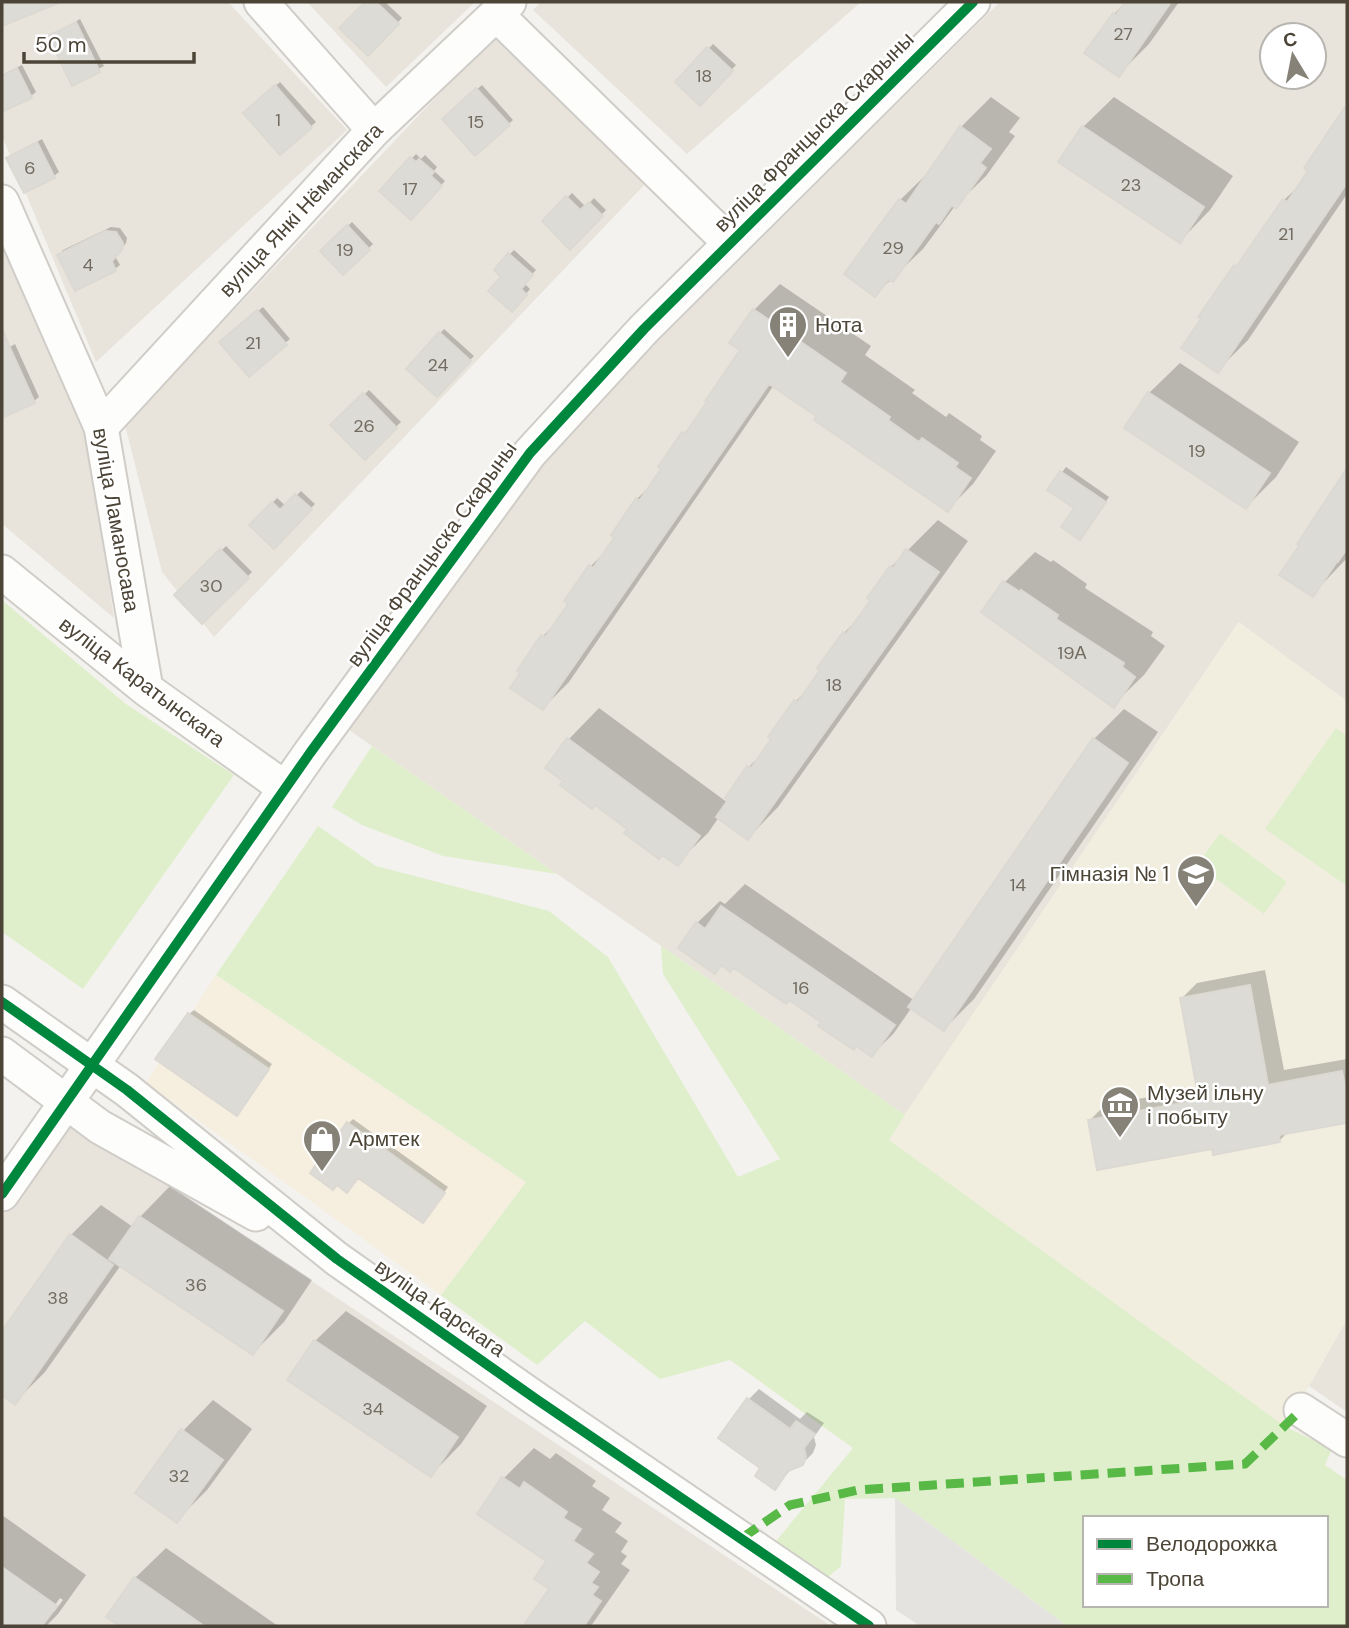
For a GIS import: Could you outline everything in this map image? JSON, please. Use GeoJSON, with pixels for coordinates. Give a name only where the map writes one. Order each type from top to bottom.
{"type":"FeatureCollection","features":[{"type":"Feature","properties":{"kind":"street"},"geometry":{"type":"LineString","coordinates":[[261,2],[374,130]]}},
{"type":"Feature","properties":{"kind":"street","name":"вуліца Францыска Скарыны"},"geometry":{"type":"LineString","coordinates":[[2,1194],[285,788],[530,453],[644,329],[729,242],[973,2]]}},
{"type":"Feature","properties":{"kind":"street"},"geometry":{"type":"LineString","coordinates":[[503,8],[729,242]]}},
{"type":"Feature","properties":{"kind":"street","name":"вуліца Янкі Нёманскага"},"geometry":{"type":"LineString","coordinates":[[101,426],[374,130],[503,8]]}},
{"type":"Feature","properties":{"kind":"street","name":"вуліца Ламаносава"},"geometry":{"type":"LineString","coordinates":[[2,202],[101,426],[146,689]]}},
{"type":"Feature","properties":{"kind":"street","name":"вуліца Каратынскага"},"geometry":{"type":"LineString","coordinates":[[2,572],[146,689],[285,788]]}},
{"type":"Feature","properties":{"kind":"street","name":"вуліца Карскага"},"geometry":{"type":"LineString","coordinates":[[2,1002],[127,1090],[337,1259],[536,1399],[869,1626]]}},
{"type":"Feature","properties":{"kind":"street","name":"вуліца Карскага"},"geometry":{"type":"LineString","coordinates":[[2,1054],[100,1127],[337,1259]]}},
{"type":"Feature","properties":{"kind":"street"},"geometry":{"type":"LineString","coordinates":[[1301,1410],[1347,1440]]}},
{"type":"Feature","properties":{"kind":"shaded area"},"geometry":{"type":"Polygon","coordinates":[[[2,2],[228,2],[347,130],[96,362],[2,136],[2,2]]]}},
{"type":"Feature","properties":{"kind":"shaded area"},"geometry":{"type":"Polygon","coordinates":[[[307,2],[475,2],[386,87],[307,2]]]}},
{"type":"Feature","properties":{"kind":"shaded area"},"geometry":{"type":"Polygon","coordinates":[[[541,2],[861,2],[687,154],[533,10],[541,2]]]}},
{"type":"Feature","properties":{"kind":"shaded area"},"geometry":{"type":"Polygon","coordinates":[[[1000,2],[1347,2],[1347,701],[1238,623],[905,1115],[349,730],[511,500],[573,425],[1000,2]]]}},
{"type":"Feature","properties":{"kind":"shaded area"},"geometry":{"type":"Polygon","coordinates":[[[493,37],[648,181],[214,637],[162,572],[125,425],[493,37]]]}},
{"type":"Feature","properties":{"kind":"shaded area"},"geometry":{"type":"Polygon","coordinates":[[[2,236],[87,435],[114,618],[2,524],[2,236]]]}},
{"type":"Feature","properties":{"kind":"shaded area","name":"Гімназія № 1"},"geometry":{"type":"Polygon","coordinates":[[[1239,622],[1347,701],[1347,1319],[1286,1427],[882,1148],[1239,622]]]}},
{"type":"Feature","properties":{"kind":"shaded area"},"geometry":{"type":"Polygon","coordinates":[[[216,975],[526,1182],[441,1295],[146,1083],[216,975]]]}},
{"type":"Feature","properties":{"kind":"shaded area"},"geometry":{"type":"Polygon","coordinates":[[[69,1120],[831,1626],[2,1626],[2,1217],[69,1120]]]}},
{"type":"Feature","properties":{"kind":"shaded area"},"geometry":{"type":"Polygon","coordinates":[[[1347,1319],[1347,1412],[1309,1386],[1347,1319]]]}},
{"type":"Feature","properties":{"kind":"shaded area"},"geometry":{"type":"Polygon","coordinates":[[[895,1498],[1067,1626],[920,1626],[896,1610],[895,1498]]]}},
{"type":"Feature","properties":{"kind":"green space"},"geometry":{"type":"Polygon","coordinates":[[[2,600],[126,704],[234,775],[83,989],[2,932],[2,600]]]}},
{"type":"Feature","properties":{"kind":"green space"},"geometry":{"type":"Polygon","coordinates":[[[1336,728],[1347,736],[1347,886],[1265,829],[1336,728]]]}},
{"type":"Feature","properties":{"kind":"green space"},"geometry":{"type":"Polygon","coordinates":[[[372,746],[557,874],[443,856],[362,825],[332,807],[372,746]]]}},
{"type":"Feature","properties":{"kind":"green space"},"geometry":{"type":"Polygon","coordinates":[[[318,826],[376,866],[549,911],[608,957],[738,1177],[780,1159],[663,974],[661,946],[905,1115],[889,1140],[1286,1427],[1332,1449],[1325,1465],[1347,1480],[1347,1626],[1067,1626],[895,1498],[845,1499],[841,1566],[828,1577],[776,1541],[853,1448],[730,1360],[660,1379],[585,1321],[537,1365],[441,1295],[526,1182],[216,975],[318,826]]]}},
{"type":"Feature","properties":{"kind":"green space"},"geometry":{"type":"Polygon","coordinates":[[[1220,833],[1287,882],[1264,914],[1197,865],[1220,833]]]}},
{"type":"Feature","properties":{"kind":"building"},"geometry":{"type":"Polygon","coordinates":[[[2,2],[61,2],[2,26],[2,2]]]}},
{"type":"Feature","properties":{"kind":"building"},"geometry":{"type":"Polygon","coordinates":[[[365,2],[376,2],[399,24],[368,56],[339,28],[365,2]]]}},
{"type":"Feature","properties":{"kind":"building"},"geometry":{"type":"Polygon","coordinates":[[[1125,2],[1171,2],[1119,77],[1084,53],[1113,13],[1116,15],[1125,2]]]}},
{"type":"Feature","properties":{"kind":"building"},"geometry":{"type":"Polygon","coordinates":[[[76,22],[100,72],[72,86],[48,36],[76,22]]]}},
{"type":"Feature","properties":{"kind":"building"},"geometry":{"type":"Polygon","coordinates":[[[707,47],[733,71],[700,106],[675,82],[707,47]]]}},
{"type":"Feature","properties":{"kind":"building"},"geometry":{"type":"Polygon","coordinates":[[[17,68],[32,98],[2,112],[2,76],[17,68]]]}},
{"type":"Feature","properties":{"kind":"building"},"geometry":{"type":"Polygon","coordinates":[[[275,85],[312,128],[280,155],[243,113],[275,85]]]}},
{"type":"Feature","properties":{"kind":"building"},"geometry":{"type":"Polygon","coordinates":[[[476,88],[510,125],[475,156],[442,119],[476,88]]]}},
{"type":"Feature","properties":{"kind":"building"},"geometry":{"type":"Polygon","coordinates":[[[1347,104],[1347,183],[1218,373],[1181,348],[1201,319],[1198,317],[1234,265],[1236,267],[1283,199],[1287,202],[1308,171],[1304,168],[1347,104]]]}},
{"type":"Feature","properties":{"kind":"building"},"geometry":{"type":"Polygon","coordinates":[[[960,126],[991,149],[980,163],[986,168],[956,209],[952,205],[939,224],[936,222],[893,282],[889,279],[875,297],[844,274],[899,199],[906,204],[960,126]]]}},
{"type":"Feature","properties":{"kind":"building"},"geometry":{"type":"Polygon","coordinates":[[[1082,126],[1204,207],[1180,243],[1058,162],[1082,126]]]}},
{"type":"Feature","properties":{"kind":"building"},"geometry":{"type":"Polygon","coordinates":[[[37,142],[55,178],[24,193],[6,158],[37,142]]]}},
{"type":"Feature","properties":{"kind":"building"},"geometry":{"type":"Polygon","coordinates":[[[410,157],[416,162],[419,159],[434,172],[431,176],[442,186],[411,220],[379,191],[410,157]]]}},
{"type":"Feature","properties":{"kind":"building"},"geometry":{"type":"Polygon","coordinates":[[[566,196],[580,210],[589,202],[603,216],[570,250],[542,221],[566,196]]]}},
{"type":"Feature","properties":{"kind":"building"},"geometry":{"type":"Polygon","coordinates":[[[347,225],[370,250],[343,275],[320,251],[347,225]]]}},
{"type":"Feature","properties":{"kind":"building"},"geometry":{"type":"Polygon","coordinates":[[[105,231],[116,232],[123,243],[122,250],[112,261],[116,271],[75,291],[57,255],[105,231]]]}},
{"type":"Feature","properties":{"kind":"building"},"geometry":{"type":"Polygon","coordinates":[[[508,253],[533,275],[521,289],[527,295],[512,312],[488,291],[501,277],[494,270],[508,253]]]}},
{"type":"Feature","properties":{"kind":"building"},"geometry":{"type":"Polygon","coordinates":[[[753,309],[846,373],[840,382],[890,417],[888,420],[919,442],[922,438],[958,463],[955,467],[971,478],[948,512],[814,420],[816,416],[769,384],[543,710],[510,688],[520,673],[517,671],[541,635],[545,637],[568,604],[564,601],[589,565],[593,568],[614,538],[611,535],[636,498],[639,501],[682,432],[685,434],[707,402],[705,401],[740,350],[729,343],[753,309]]]}},
{"type":"Feature","properties":{"kind":"building"},"geometry":{"type":"Polygon","coordinates":[[[257,310],[287,345],[249,377],[219,342],[257,310]]]}},
{"type":"Feature","properties":{"kind":"building"},"geometry":{"type":"Polygon","coordinates":[[[2,330],[35,403],[2,418],[2,330]]]}},
{"type":"Feature","properties":{"kind":"building"},"geometry":{"type":"Polygon","coordinates":[[[439,332],[471,361],[437,397],[406,369],[439,332]]]}},
{"type":"Feature","properties":{"kind":"building"},"geometry":{"type":"Polygon","coordinates":[[[1148,392],[1270,473],[1246,509],[1124,428],[1148,392]]]}},
{"type":"Feature","properties":{"kind":"building"},"geometry":{"type":"Polygon","coordinates":[[[363,393],[397,428],[365,460],[330,425],[363,393]]]}},
{"type":"Feature","properties":{"kind":"building"},"geometry":{"type":"Polygon","coordinates":[[[1347,468],[1347,547],[1313,597],[1279,575],[1347,468]]]}},
{"type":"Feature","properties":{"kind":"building"},"geometry":{"type":"Polygon","coordinates":[[[1060,471],[1106,502],[1080,540],[1061,527],[1074,508],[1047,490],[1060,471]]]}},
{"type":"Feature","properties":{"kind":"building"},"geometry":{"type":"Polygon","coordinates":[[[295,494],[312,509],[274,549],[249,525],[272,502],[280,510],[295,494]]]}},
{"type":"Feature","properties":{"kind":"building"},"geometry":{"type":"Polygon","coordinates":[[[220,549],[249,578],[202,624],[174,595],[220,549]]]}},
{"type":"Feature","properties":{"kind":"building"},"geometry":{"type":"Polygon","coordinates":[[[906,549],[939,572],[748,840],[716,817],[728,800],[725,798],[747,766],[751,768],[771,739],[768,737],[794,700],[797,703],[820,670],[817,668],[843,632],[846,634],[870,601],[867,598],[906,549]]]}},
{"type":"Feature","properties":{"kind":"building"},"geometry":{"type":"Polygon","coordinates":[[[1003,581],[1058,615],[1056,619],[1124,663],[1122,667],[1135,677],[1114,708],[981,612],[1003,581]]]}},
{"type":"Feature","properties":{"kind":"building"},"geometry":{"type":"Polygon","coordinates":[[[567,738],[700,836],[678,866],[662,855],[659,859],[624,833],[627,829],[595,805],[592,809],[560,785],[563,781],[545,768],[567,738]]]}},
{"type":"Feature","properties":{"kind":"building"},"geometry":{"type":"Polygon","coordinates":[[[1093,738],[1128,763],[944,1031],[908,1007],[1093,738]]]}},
{"type":"Feature","properties":{"kind":"building"},"geometry":{"type":"Polygon","coordinates":[[[721,906],[895,1025],[872,1057],[856,1046],[854,1050],[818,1026],[821,1022],[789,1000],[786,1004],[734,968],[730,972],[721,965],[715,974],[678,948],[696,922],[705,929],[721,906]]]}},
{"type":"Feature","properties":{"kind":"building"},"geometry":{"type":"Polygon","coordinates":[[[1250,985],[1268,1085],[1342,1071],[1347,1097],[1347,1123],[1279,1135],[1280,1142],[1213,1155],[1212,1149],[1097,1170],[1088,1120],[1199,1100],[1180,998],[1250,985]]]}},
{"type":"Feature","properties":{"kind":"building"},"geometry":{"type":"Polygon","coordinates":[[[188,1013],[269,1069],[237,1116],[155,1059],[188,1013]]]}},
{"type":"Feature","properties":{"kind":"building"},"geometry":{"type":"Polygon","coordinates":[[[347,1122],[445,1193],[423,1223],[358,1178],[347,1193],[337,1185],[333,1190],[310,1173],[347,1122]]]}},
{"type":"Feature","properties":{"kind":"building"},"geometry":{"type":"Polygon","coordinates":[[[139,1216],[283,1311],[253,1355],[109,1259],[139,1216]]]}},
{"type":"Feature","properties":{"kind":"building"},"geometry":{"type":"Polygon","coordinates":[[[70,1234],[113,1265],[15,1405],[2,1395],[2,1331],[70,1234]]]}},
{"type":"Feature","properties":{"kind":"building"},"geometry":{"type":"Polygon","coordinates":[[[314,1340],[458,1437],[431,1477],[287,1380],[314,1340]]]}},
{"type":"Feature","properties":{"kind":"building"},"geometry":{"type":"Polygon","coordinates":[[[747,1398],[790,1429],[796,1421],[815,1434],[804,1448],[806,1457],[803,1465],[788,1471],[775,1490],[755,1476],[760,1468],[718,1438],[747,1398]]]}},
{"type":"Feature","properties":{"kind":"building"},"geometry":{"type":"Polygon","coordinates":[[[181,1429],[223,1460],[177,1523],[135,1493],[181,1429]]]}},
{"type":"Feature","properties":{"kind":"building"},"geometry":{"type":"Polygon","coordinates":[[[502,1477],[520,1489],[524,1482],[567,1512],[563,1518],[581,1529],[573,1541],[593,1554],[586,1563],[599,1572],[591,1583],[598,1587],[592,1595],[601,1601],[584,1626],[523,1626],[549,1589],[534,1579],[546,1561],[477,1514],[502,1477]]]}},
{"type":"Feature","properties":{"kind":"building"},"geometry":{"type":"Polygon","coordinates":[[[2,1567],[57,1606],[42,1626],[2,1626],[2,1567]]]}},
{"type":"Feature","properties":{"kind":"building"},"geometry":{"type":"Polygon","coordinates":[[[134,1577],[204,1626],[120,1626],[106,1617],[134,1577]]]}},
{"type":"Feature","properties":{"kind":"marked path"},"geometry":{"type":"LineString","coordinates":[[742,1538],[790,1505],[858,1490],[1245,1464],[1301,1410]]}},
{"type":"Feature","properties":{"kind":"cycle path"},"geometry":{"type":"LineString","coordinates":[[2,1194],[310,753],[530,453],[644,329],[973,2]]}},
{"type":"Feature","properties":{"kind":"cycle path"},"geometry":{"type":"LineString","coordinates":[[2,1002],[127,1090],[337,1259],[536,1399],[869,1626]]}},
{"type":"Feature","properties":{"kind":"place","name":"Нота"},"geometry":{"type":"Point","coordinates":[788,359]}},
{"type":"Feature","properties":{"kind":"place","name":"Гімназія № 1"},"geometry":{"type":"Point","coordinates":[1196,908]}},
{"type":"Feature","properties":{"kind":"place","name":"Музей ільну і побыту"},"geometry":{"type":"Point","coordinates":[1120,1139]}},
{"type":"Feature","properties":{"kind":"place","name":"Армтек"},"geometry":{"type":"Point","coordinates":[322,1173]}}]}
